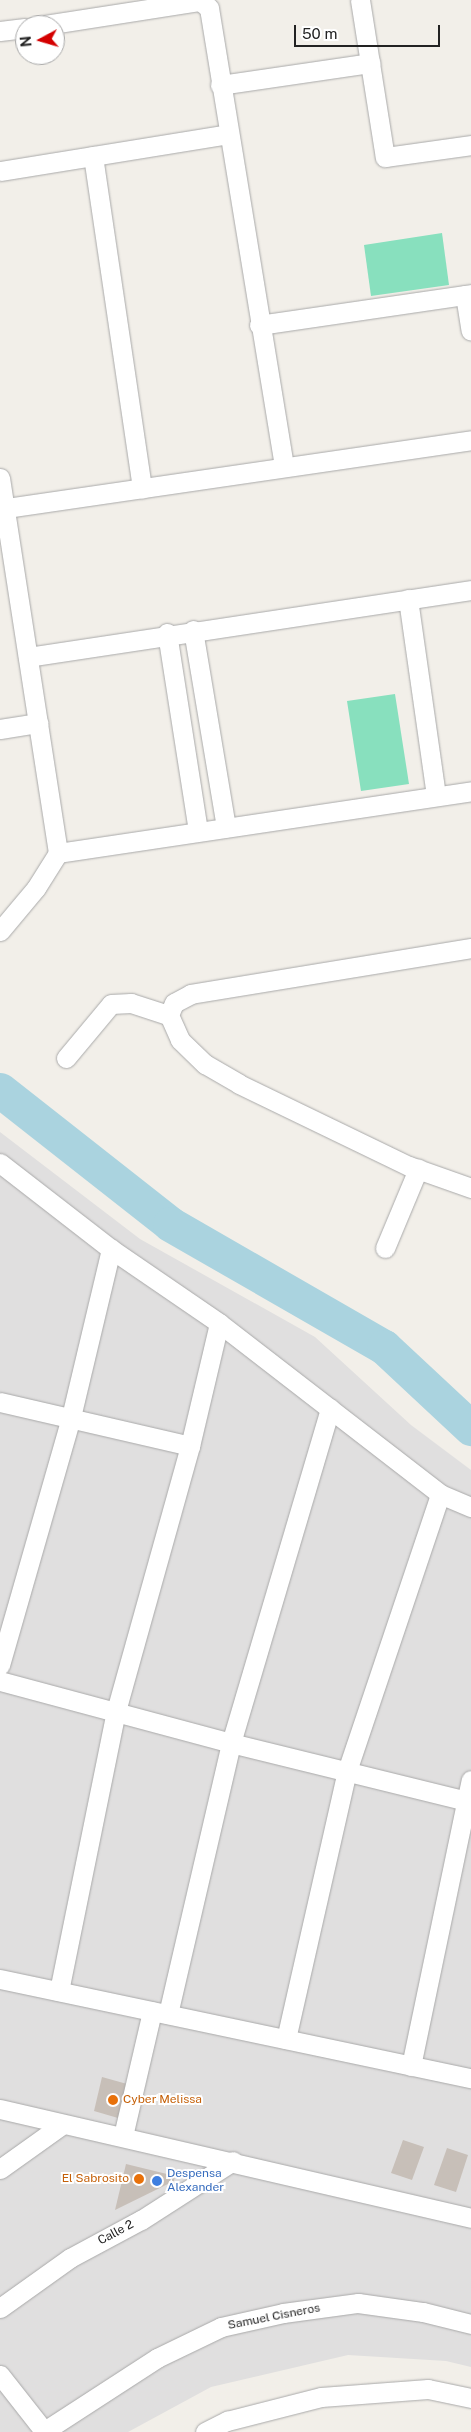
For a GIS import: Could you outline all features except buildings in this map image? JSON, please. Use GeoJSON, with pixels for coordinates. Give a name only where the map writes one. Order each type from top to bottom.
{"type":"FeatureCollection","features":[{"type":"Feature","properties":{"kind":"street"},"geometry":{"type":"LineString","coordinates":[[360,0],[385,157],[471,146]]}},
{"type":"Feature","properties":{"kind":"street"},"geometry":{"type":"LineString","coordinates":[[65,20],[123,7],[200,1],[206,3],[284,467]]}},
{"type":"Feature","properties":{"kind":"street"},"geometry":{"type":"LineString","coordinates":[[0,32],[15,30]]}},
{"type":"Feature","properties":{"kind":"street"},"geometry":{"type":"LineString","coordinates":[[220,85],[370,63]]}},
{"type":"Feature","properties":{"kind":"street"},"geometry":{"type":"LineString","coordinates":[[0,171],[228,134]]}},
{"type":"Feature","properties":{"kind":"street"},"geometry":{"type":"LineString","coordinates":[[94,156],[142,488]]}},
{"type":"Feature","properties":{"kind":"street"},"geometry":{"type":"LineString","coordinates":[[260,325],[468,295],[471,331]]}},
{"type":"Feature","properties":{"kind":"street"},"geometry":{"type":"LineString","coordinates":[[3,508],[471,440]]}},
{"type":"Feature","properties":{"kind":"street"},"geometry":{"type":"LineString","coordinates":[[0,478],[3,508],[39,723],[58,854],[36,888],[0,931]]}},
{"type":"Feature","properties":{"kind":"street"},"geometry":{"type":"LineString","coordinates":[[28,657],[167,633],[471,590]]}},
{"type":"Feature","properties":{"kind":"street"},"geometry":{"type":"LineString","coordinates":[[408,599],[436,796]]}},
{"type":"Feature","properties":{"kind":"street"},"geometry":{"type":"LineString","coordinates":[[194,630],[226,827]]}},
{"type":"Feature","properties":{"kind":"street"},"geometry":{"type":"LineString","coordinates":[[167,633],[198,831]]}},
{"type":"Feature","properties":{"kind":"street"},"geometry":{"type":"LineString","coordinates":[[0,729],[39,723]]}},
{"type":"Feature","properties":{"kind":"street"},"geometry":{"type":"LineString","coordinates":[[58,854],[198,831],[471,791]]}},
{"type":"Feature","properties":{"kind":"street"},"geometry":{"type":"LineString","coordinates":[[471,948],[191,994],[174,1003],[169,1015],[180,1040],[205,1064],[239,1084],[418,1169],[471,1188]]}},
{"type":"Feature","properties":{"kind":"street"},"geometry":{"type":"LineString","coordinates":[[66,1058],[111,1004],[131,1003],[169,1015]]}},
{"type":"Feature","properties":{"kind":"street"},"geometry":{"type":"LineString","coordinates":[[0,1165],[111,1249],[219,1323],[440,1494],[471,1507]]}},
{"type":"Feature","properties":{"kind":"street"},"geometry":{"type":"LineString","coordinates":[[385,1248],[418,1169]]}},
{"type":"Feature","properties":{"kind":"street"},"geometry":{"type":"LineString","coordinates":[[0,1666],[71,1417],[111,1249]]}},
{"type":"Feature","properties":{"kind":"street"},"geometry":{"type":"LineString","coordinates":[[59,1991],[116,1710],[190,1446],[219,1323]]}},
{"type":"Feature","properties":{"kind":"street"},"geometry":{"type":"LineString","coordinates":[[0,1402],[190,1446]]}},
{"type":"Feature","properties":{"kind":"street"},"geometry":{"type":"LineString","coordinates":[[123,2136],[160,2013],[231,1743],[330,1408]]}},
{"type":"Feature","properties":{"kind":"street"},"geometry":{"type":"LineString","coordinates":[[286,2039],[347,1772],[440,1494]]}},
{"type":"Feature","properties":{"kind":"street"},"geometry":{"type":"LineString","coordinates":[[0,1680],[116,1710],[231,1743],[468,1801]]}},
{"type":"Feature","properties":{"kind":"street"},"geometry":{"type":"LineString","coordinates":[[411,2066],[471,1780]]}},
{"type":"Feature","properties":{"kind":"street"},"geometry":{"type":"LineString","coordinates":[[0,1979],[471,2078]]}},
{"type":"Feature","properties":{"kind":"street"},"geometry":{"type":"LineString","coordinates":[[0,2110],[233,2161],[471,2218]]}},
{"type":"Feature","properties":{"kind":"street"},"geometry":{"type":"LineString","coordinates":[[0,2169],[63,2124]]}},
{"type":"Feature","properties":{"kind":"street","name":"Calle 2"},"geometry":{"type":"LineString","coordinates":[[0,2308],[70,2258],[141,2220],[233,2161]]}},
{"type":"Feature","properties":{"kind":"street","name":"Samuel Cisneros"},"geometry":{"type":"LineString","coordinates":[[44,2431],[157,2358],[221,2327],[283,2313],[358,2303],[423,2312],[471,2324]]}},
{"type":"Feature","properties":{"kind":"street"},"geometry":{"type":"LineString","coordinates":[[0,2375],[44,2431]]}},
{"type":"Feature","properties":{"kind":"street"},"geometry":{"type":"LineString","coordinates":[[205,2432],[227,2421],[321,2397],[428,2389],[471,2398]]}},
{"type":"Feature","properties":{"kind":"shaded area"},"geometry":{"type":"Polygon","coordinates":[[[0,1132],[140,1239],[315,1337],[411,1425],[471,1470],[471,2367],[446,2361],[348,2355],[211,2387],[128,2432],[0,2432],[0,1132]]]}},
{"type":"Feature","properties":{"kind":"green space"},"geometry":{"type":"Polygon","coordinates":[[[442,233],[449,285],[371,296],[364,245],[442,233]]]}},
{"type":"Feature","properties":{"kind":"green space"},"geometry":{"type":"Polygon","coordinates":[[[395,694],[409,784],[361,791],[347,701],[395,694]]]}},
{"type":"Feature","properties":{"kind":"waterway"},"geometry":{"type":"LineString","coordinates":[[0,1090],[170,1224],[384,1347],[471,1428]]}},
{"type":"Feature","properties":{"kind":"place","name":"Cyber Melissa"},"geometry":{"type":"Point","coordinates":[113,2100]}},
{"type":"Feature","properties":{"kind":"place","name":"El Sabrosito"},"geometry":{"type":"Point","coordinates":[139,2179]}},
{"type":"Feature","properties":{"kind":"place","name":"Despensa Alexander"},"geometry":{"type":"Point","coordinates":[157,2181]}}]}
